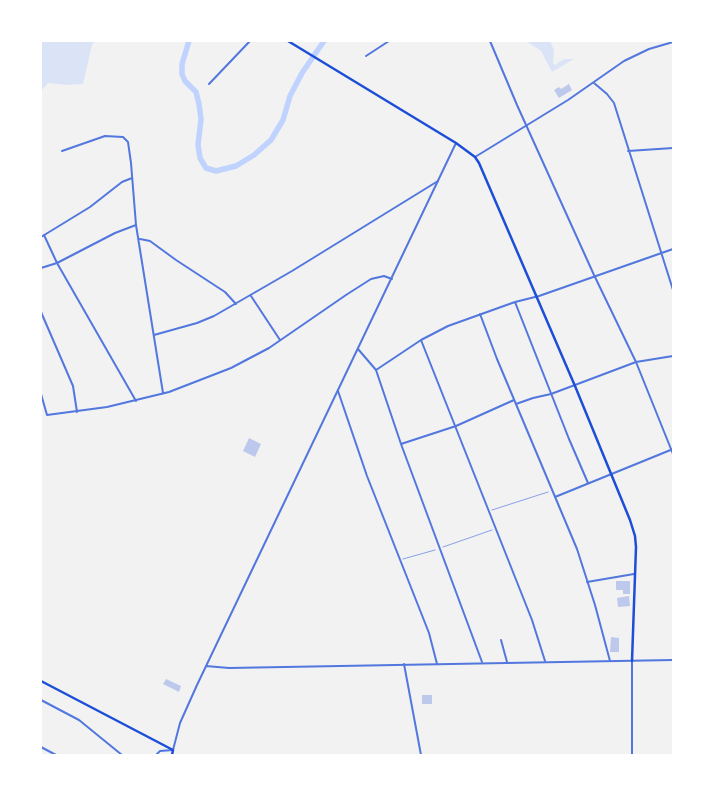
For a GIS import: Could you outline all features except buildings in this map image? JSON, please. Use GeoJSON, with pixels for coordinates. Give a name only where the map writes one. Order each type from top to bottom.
{"type":"FeatureCollection","features":[{"type":"Feature","properties":{"kind":"main road"},"geometry":{"type":"LineString","coordinates":[[288,41],[456,143],[475,157],[611,473],[635,536],[636,573],[632,661]]}},
{"type":"Feature","properties":{"kind":"main road"},"geometry":{"type":"LineString","coordinates":[[41,680],[173,750],[172,755]]}},
{"type":"Feature","properties":{"kind":"street"},"geometry":{"type":"LineString","coordinates":[[209,84],[250,41]]}},
{"type":"Feature","properties":{"kind":"street"},"geometry":{"type":"LineString","coordinates":[[366,56],[390,41]]}},
{"type":"Feature","properties":{"kind":"street"},"geometry":{"type":"LineString","coordinates":[[490,41],[594,275],[636,362],[673,454]]}},
{"type":"Feature","properties":{"kind":"street"},"geometry":{"type":"LineString","coordinates":[[475,157],[594,83],[624,61],[649,49],[673,42]]}},
{"type":"Feature","properties":{"kind":"street"},"geometry":{"type":"LineString","coordinates":[[594,83],[614,103],[673,290]]}},
{"type":"Feature","properties":{"kind":"street"},"geometry":{"type":"LineString","coordinates":[[62,151],[105,136],[124,137],[128,142],[136,225],[163,394]]}},
{"type":"Feature","properties":{"kind":"street"},"geometry":{"type":"LineString","coordinates":[[156,755],[160,751],[173,750],[180,723],[206,666],[456,143]]}},
{"type":"Feature","properties":{"kind":"street"},"geometry":{"type":"LineString","coordinates":[[628,151],[673,148]]}},
{"type":"Feature","properties":{"kind":"street"},"geometry":{"type":"LineString","coordinates":[[132,178],[122,182],[90,207],[43,236],[136,401]]}},
{"type":"Feature","properties":{"kind":"street"},"geometry":{"type":"LineString","coordinates":[[154,335],[197,323],[236,304],[438,181]]}},
{"type":"Feature","properties":{"kind":"street"},"geometry":{"type":"LineString","coordinates":[[41,268],[57,263],[114,233],[136,225]]}},
{"type":"Feature","properties":{"kind":"street"},"geometry":{"type":"LineString","coordinates":[[139,239],[150,241],[225,292],[236,304]]}},
{"type":"Feature","properties":{"kind":"street"},"geometry":{"type":"LineString","coordinates":[[376,370],[421,340],[448,326],[673,249]]}},
{"type":"Feature","properties":{"kind":"street"},"geometry":{"type":"LineString","coordinates":[[41,394],[47,415],[77,412],[163,394],[231,368],[270,348],[371,279],[384,276],[392,279]]}},
{"type":"Feature","properties":{"kind":"street"},"geometry":{"type":"LineString","coordinates":[[250,296],[280,340]]}},
{"type":"Feature","properties":{"kind":"street"},"geometry":{"type":"LineString","coordinates":[[515,302],[568,440],[588,483]]}},
{"type":"Feature","properties":{"kind":"street"},"geometry":{"type":"LineString","coordinates":[[41,312],[73,386],[77,412]]}},
{"type":"Feature","properties":{"kind":"street"},"geometry":{"type":"LineString","coordinates":[[480,314],[497,360],[577,550],[610,661]]}},
{"type":"Feature","properties":{"kind":"street"},"geometry":{"type":"LineString","coordinates":[[421,340],[532,620],[545,661]]}},
{"type":"Feature","properties":{"kind":"street"},"geometry":{"type":"LineString","coordinates":[[358,350],[376,370],[401,444],[482,662]]}},
{"type":"Feature","properties":{"kind":"street"},"geometry":{"type":"LineString","coordinates":[[516,404],[574,386],[636,362],[673,356]]}},
{"type":"Feature","properties":{"kind":"street"},"geometry":{"type":"LineString","coordinates":[[338,391],[367,476],[429,633],[437,664]]}},
{"type":"Feature","properties":{"kind":"street"},"geometry":{"type":"LineString","coordinates":[[401,444],[456,426],[514,400]]}},
{"type":"Feature","properties":{"kind":"street"},"geometry":{"type":"LineString","coordinates":[[555,497],[672,449]]}},
{"type":"Feature","properties":{"kind":"street"},"geometry":{"type":"LineString","coordinates":[[587,582],[636,573]]}},
{"type":"Feature","properties":{"kind":"street"},"geometry":{"type":"LineString","coordinates":[[501,640],[507,662]]}},
{"type":"Feature","properties":{"kind":"street"},"geometry":{"type":"LineString","coordinates":[[206,666],[229,668],[673,660]]}},
{"type":"Feature","properties":{"kind":"street"},"geometry":{"type":"LineString","coordinates":[[632,661],[632,755]]}},
{"type":"Feature","properties":{"kind":"street"},"geometry":{"type":"LineString","coordinates":[[404,664],[421,754],[425,755]]}},
{"type":"Feature","properties":{"kind":"street"},"geometry":{"type":"LineString","coordinates":[[41,700],[79,720],[122,755]]}},
{"type":"Feature","properties":{"kind":"street"},"geometry":{"type":"LineString","coordinates":[[41,747],[56,755]]}},
{"type":"Feature","properties":{"kind":"path"},"geometry":{"type":"LineString","coordinates":[[489,511],[552,490]]}},
{"type":"Feature","properties":{"kind":"path"},"geometry":{"type":"LineString","coordinates":[[399,559],[407,559],[496,529]]}},
{"type":"Feature","properties":{"kind":"shaded area"},"geometry":{"type":"Polygon","coordinates":[[[41,41],[95,41],[92,45],[83,84],[48,83],[41,91],[41,41]]]}},
{"type":"Feature","properties":{"kind":"shaded area"},"geometry":{"type":"Polygon","coordinates":[[[526,41],[550,41],[554,50],[553,63],[555,65],[564,59],[574,59],[552,72],[541,51],[526,41]]]}},
{"type":"Feature","properties":{"kind":"waterway"},"geometry":{"type":"LineString","coordinates":[[189,41],[182,64],[182,74],[185,81],[196,92],[199,104],[201,119],[198,145],[200,158],[206,168],[216,171],[236,166],[254,155],[271,140],[283,120],[290,96],[302,73],[324,41]]}}]}
